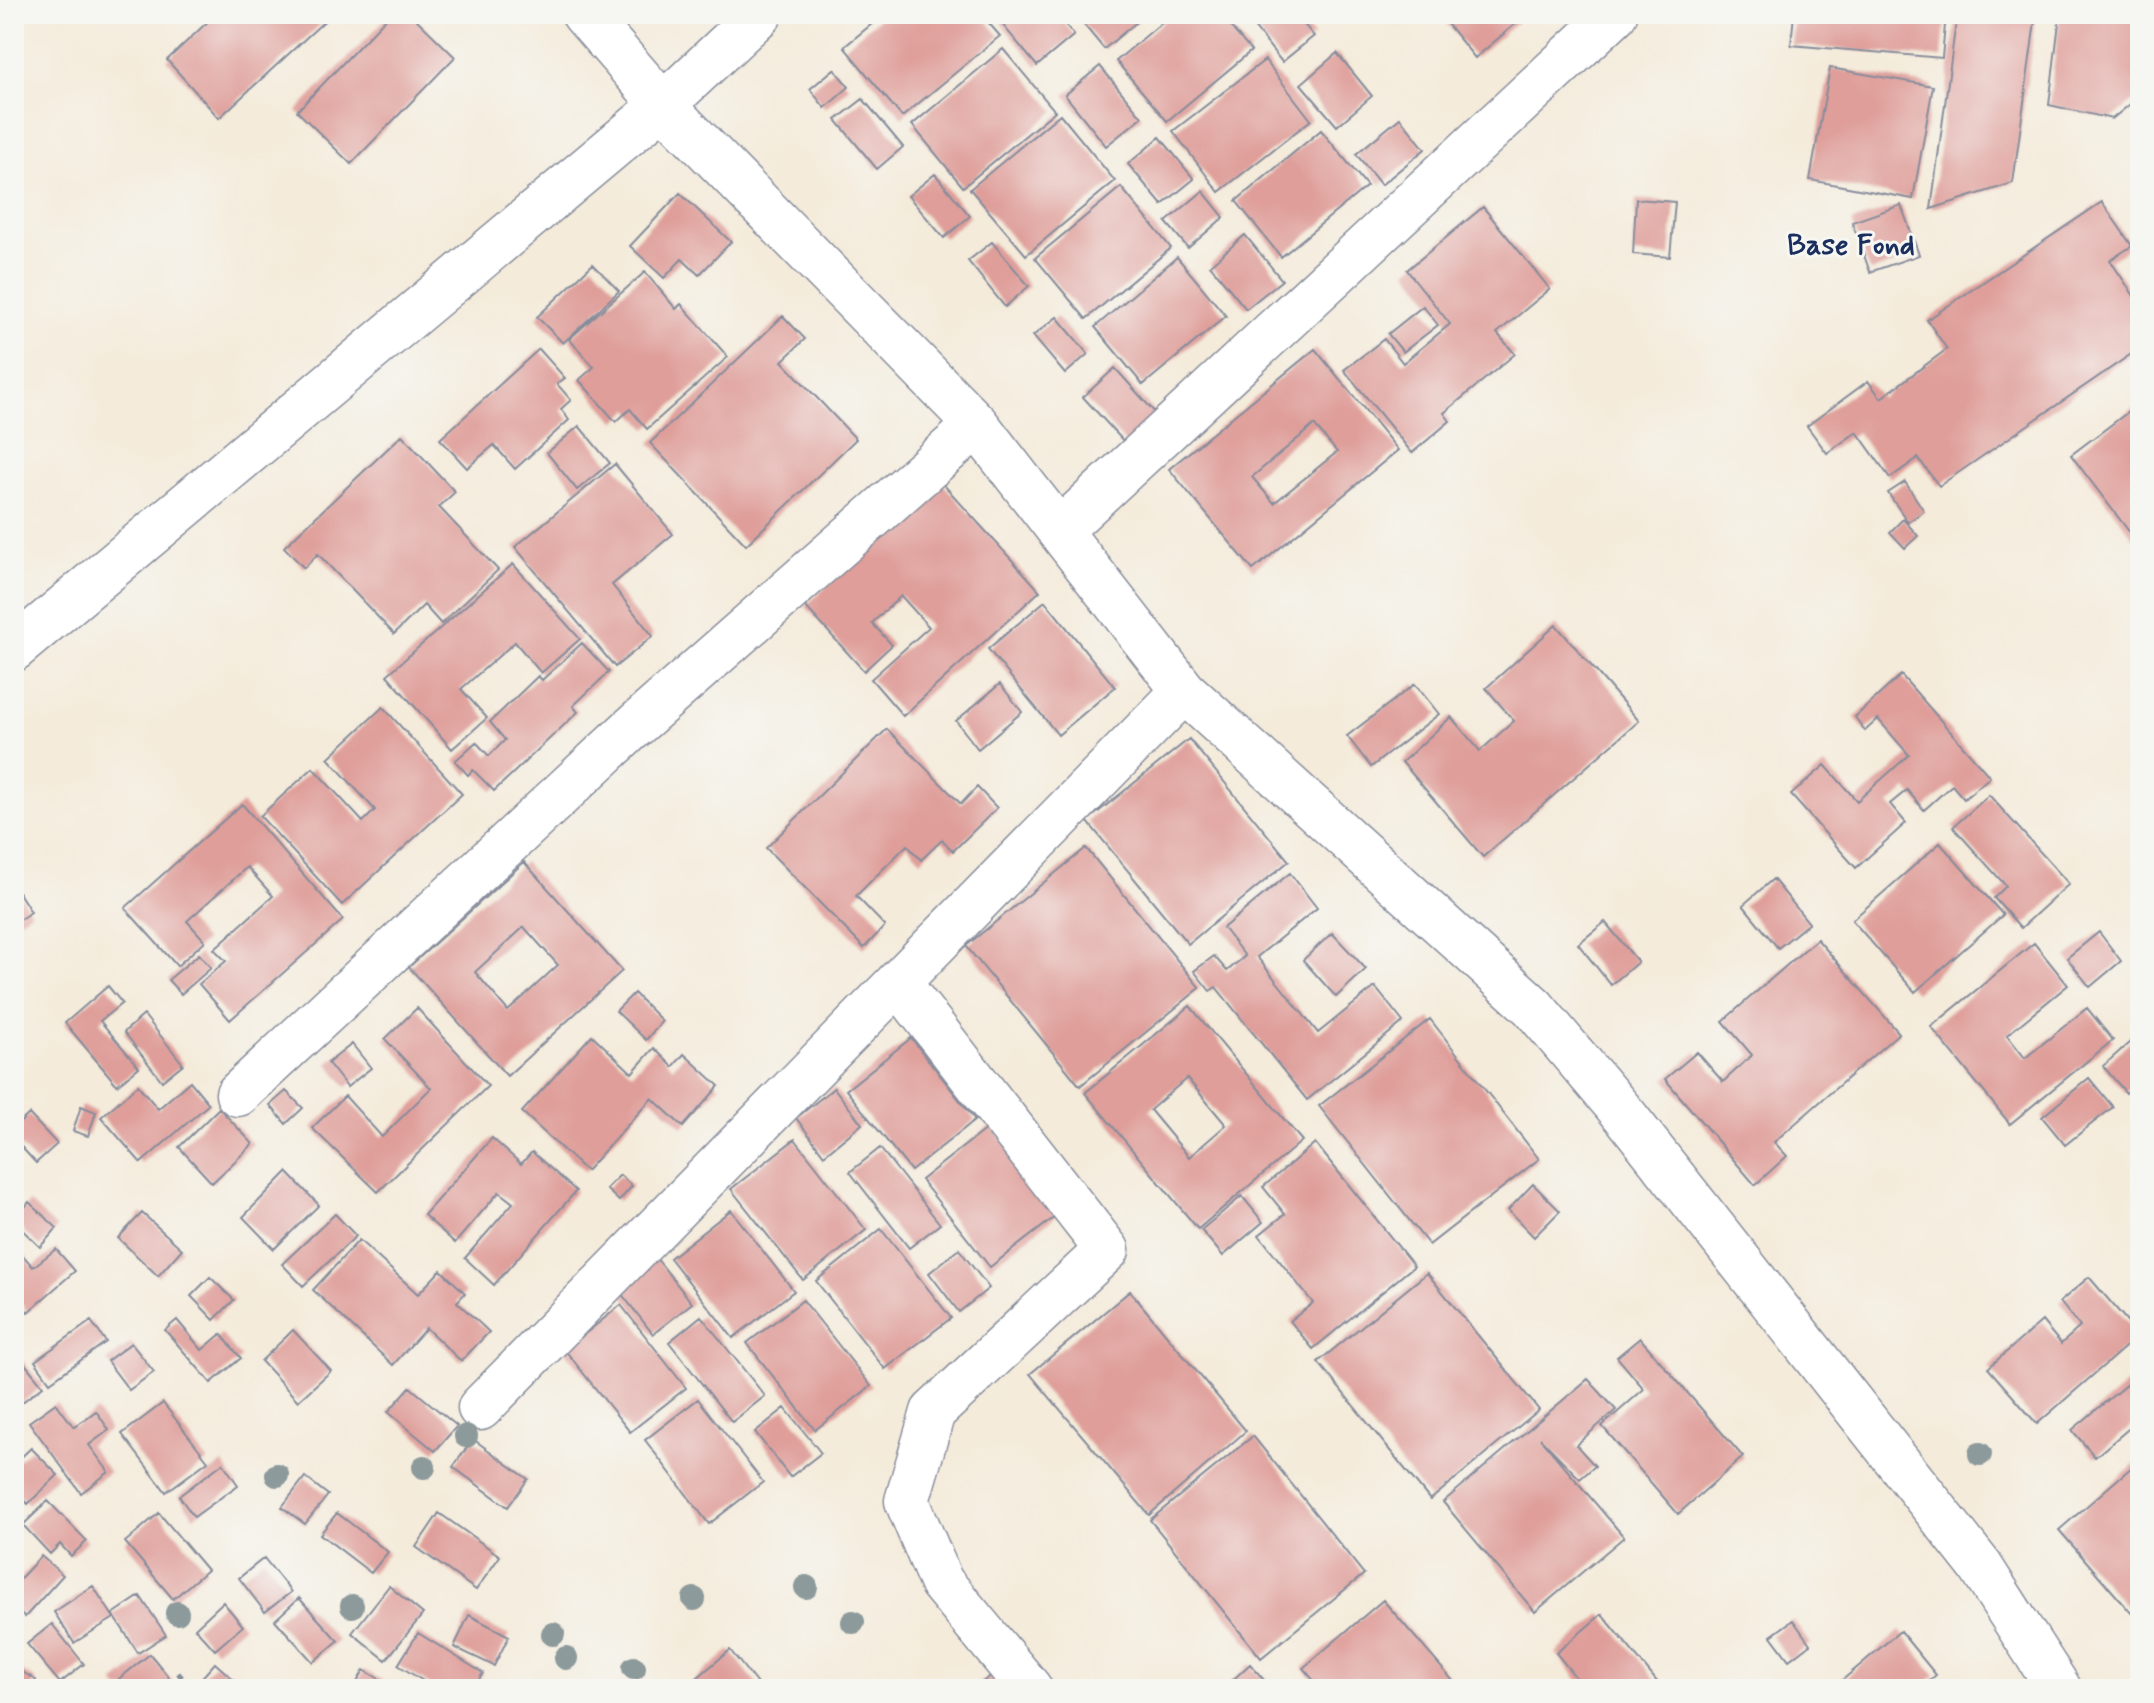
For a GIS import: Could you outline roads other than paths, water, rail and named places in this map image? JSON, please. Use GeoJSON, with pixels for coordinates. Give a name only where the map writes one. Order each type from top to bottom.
{"type":"FeatureCollection","features":[{"type":"Feature","properties":{"kind":"street"},"geometry":{"type":"LineString","coordinates":[[584,14],[663,105],[977,425],[1184,691],[1533,1007],[1637,1130],[1980,1566],[2059,1689]]}},
{"type":"Feature","properties":{"kind":"street"},"geometry":{"type":"LineString","coordinates":[[14,649],[663,105],[760,14]]}},
{"type":"Feature","properties":{"kind":"street"},"geometry":{"type":"LineString","coordinates":[[1059,531],[1615,14]]}},
{"type":"Feature","properties":{"kind":"street"},"geometry":{"type":"LineString","coordinates":[[238,1094],[630,730],[977,425]]}},
{"type":"Feature","properties":{"kind":"street"},"geometry":{"type":"LineString","coordinates":[[480,1408],[1184,691]]}},
{"type":"Feature","properties":{"kind":"street"},"geometry":{"type":"LineString","coordinates":[[898,982],[1107,1250],[933,1412],[907,1501],[941,1582],[1030,1689]]}},
{"type":"Feature","properties":{"kind":"district","name":"Base Fond"},"geometry":{"type":"Point","coordinates":[1851,245]}}]}
